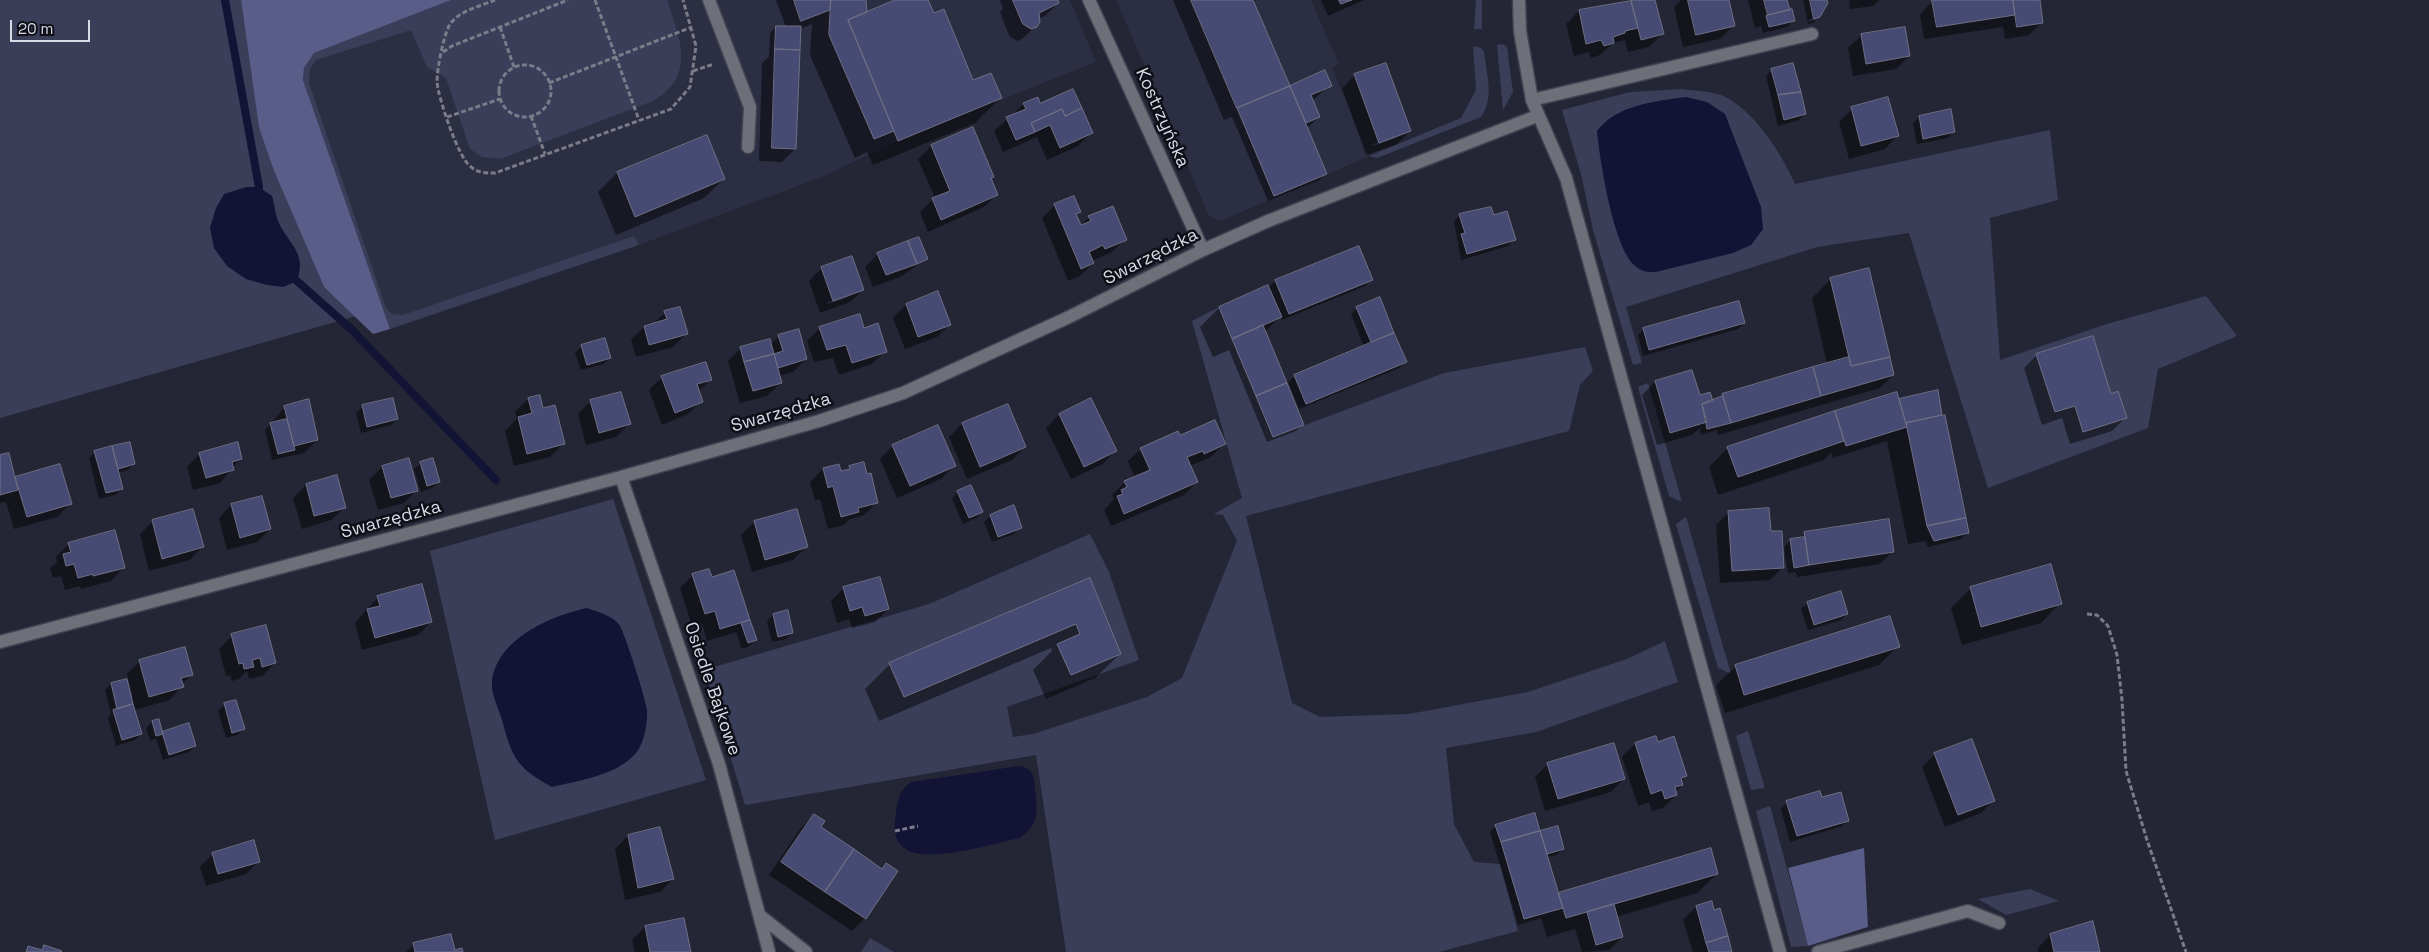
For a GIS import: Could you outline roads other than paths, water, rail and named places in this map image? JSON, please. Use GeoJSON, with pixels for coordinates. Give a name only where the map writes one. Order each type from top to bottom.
{"type":"FeatureCollection","features":[{"type":"Feature","properties":{"kind":"street"},"geometry":{"type":"LineString","coordinates":[[709,0],[750,107],[748,147]]}},
{"type":"Feature","properties":{"kind":"street","name":"Kostrzyńska"},"geometry":{"type":"LineString","coordinates":[[1090,0],[1203,250]]}},
{"type":"Feature","properties":{"kind":"street"},"geometry":{"type":"LineString","coordinates":[[1519,0],[1523,54],[1532,100],[1537,116],[1566,178],[1780,952]]}},
{"type":"Feature","properties":{"kind":"street"},"geometry":{"type":"LineString","coordinates":[[1532,100],[1812,34]]}},
{"type":"Feature","properties":{"kind":"street","name":"Swarzędzka"},"geometry":{"type":"LineString","coordinates":[[0,642],[621,477],[819,421],[903,393],[1085,310],[1203,250],[1268,221],[1537,116]]}},
{"type":"Feature","properties":{"kind":"street","name":"Osiedle Bajkowe"},"geometry":{"type":"LineString","coordinates":[[621,477],[719,764],[769,952]]}},
{"type":"Feature","properties":{"kind":"street"},"geometry":{"type":"LineString","coordinates":[[1818,952],[1968,911],[1999,923]]}},
{"type":"Feature","properties":{"kind":"street"},"geometry":{"type":"LineString","coordinates":[[759,915],[806,952]]}},
{"type":"Feature","properties":{"kind":"waterway"},"geometry":{"type":"LineString","coordinates":[[225,0],[259,187]]}},
{"type":"Feature","properties":{"kind":"waterway"},"geometry":{"type":"LineString","coordinates":[[297,281],[351,329],[496,480]]}}]}
